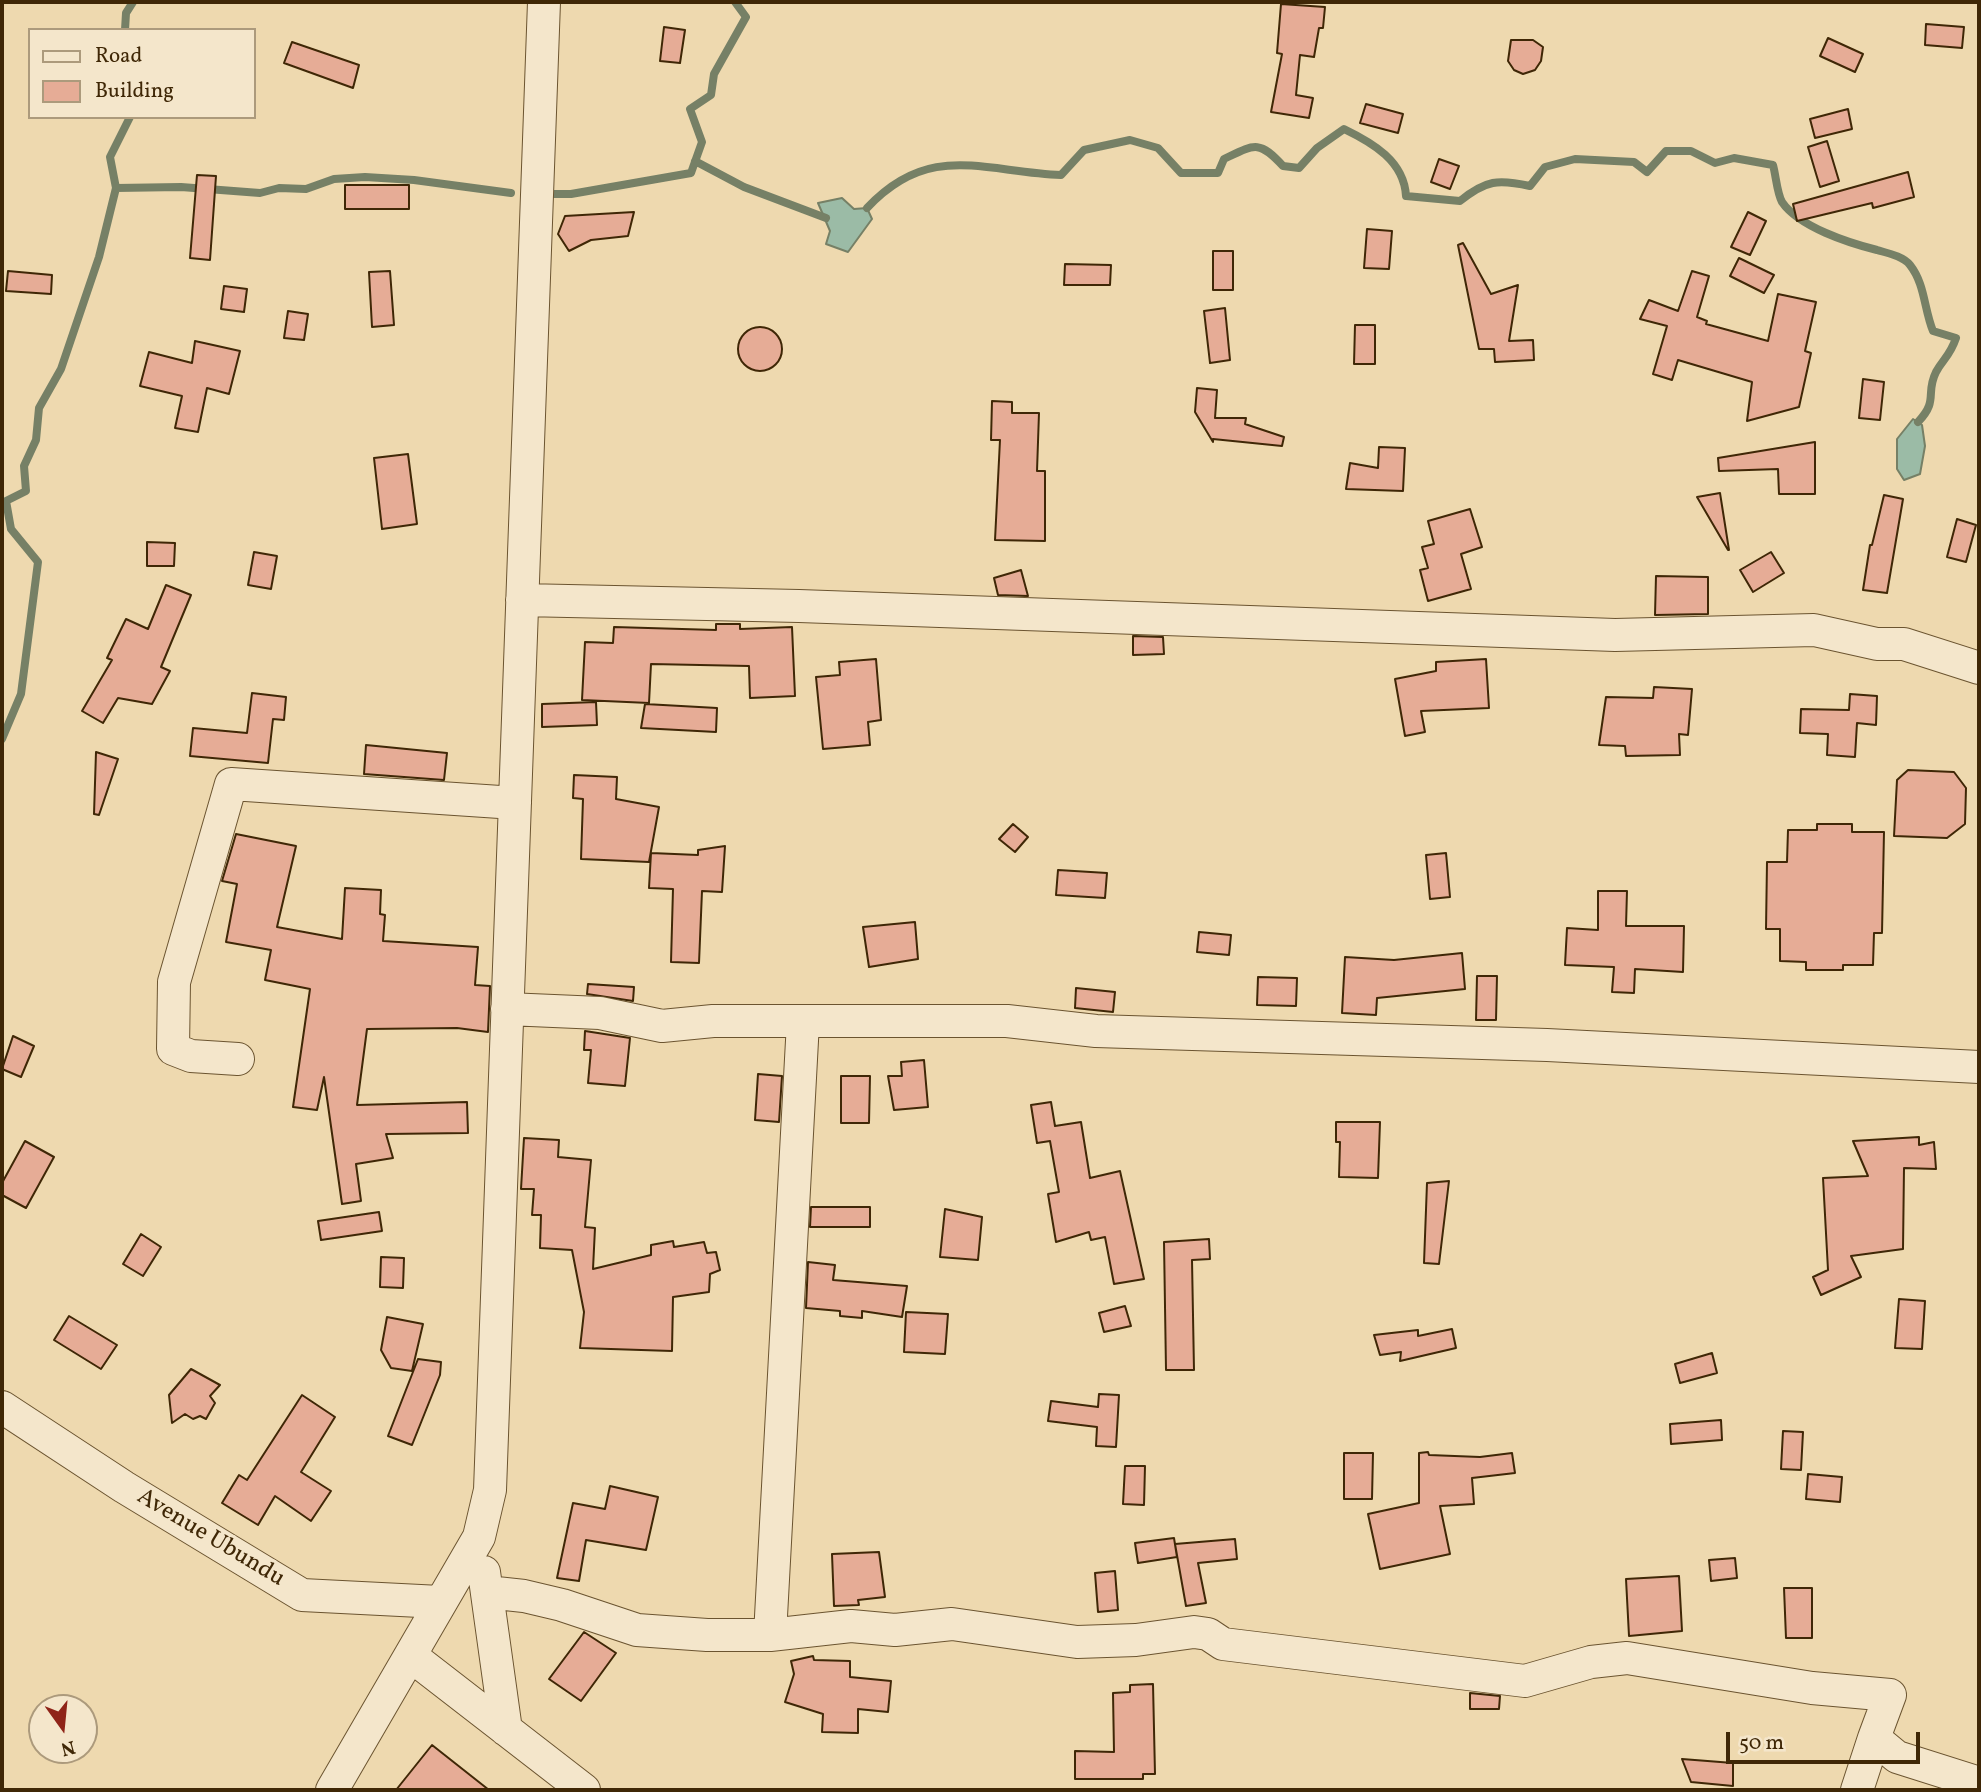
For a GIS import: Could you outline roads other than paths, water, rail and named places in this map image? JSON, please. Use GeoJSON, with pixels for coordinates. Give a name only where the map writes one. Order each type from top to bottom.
{"type":"FeatureCollection","features":[{"type":"Feature","properties":{"kind":"street"},"geometry":{"type":"LineString","coordinates":[[332,1790],[479,1537],[490,1490],[544,2]]}},
{"type":"Feature","properties":{"kind":"street"},"geometry":{"type":"LineString","coordinates":[[522,600],[799,606],[1590,634],[1814,630],[1877,644],[1904,644],[1979,668]]}},
{"type":"Feature","properties":{"kind":"street"},"geometry":{"type":"LineString","coordinates":[[238,1059],[191,1056],[173,1049],[174,982],[231,784],[515,803]]}},
{"type":"Feature","properties":{"kind":"street"},"geometry":{"type":"LineString","coordinates":[[507,1009],[600,1013],[662,1026],[712,1021],[1007,1021],[1097,1031],[1547,1045],[1979,1067]]}},
{"type":"Feature","properties":{"kind":"street"},"geometry":{"type":"LineString","coordinates":[[770,1635],[803,1022]]}},
{"type":"Feature","properties":{"kind":"street","name":"Avenue Ubundu"},"geometry":{"type":"LineString","coordinates":[[2,1406],[124,1487],[302,1595],[440,1602]]}},
{"type":"Feature","properties":{"kind":"street"},"geometry":{"type":"LineString","coordinates":[[479,1537],[506,1730]]}},
{"type":"Feature","properties":{"kind":"street"},"geometry":{"type":"LineString","coordinates":[[487,1592],[524,1596],[562,1605],[637,1630],[708,1635],[770,1635],[851,1626],[895,1630],[953,1624],[1077,1642],[1136,1640],[1194,1632],[1208,1634],[1223,1644],[1525,1681],[1591,1662],[1627,1658],[1812,1688],[1890,1695],[1857,1790]]}},
{"type":"Feature","properties":{"kind":"street"},"geometry":{"type":"LineString","coordinates":[[411,1656],[584,1790]]}},
{"type":"Feature","properties":{"kind":"street"},"geometry":{"type":"LineString","coordinates":[[1874,1738],[1897,1758],[1979,1783]]}},
{"type":"Feature","properties":{"kind":"waterway"},"geometry":{"type":"LineString","coordinates":[[125,28],[126,13],[133,2]]}},
{"type":"Feature","properties":{"kind":"waterway"},"geometry":{"type":"LineString","coordinates":[[552,194],[571,194],[691,173],[702,142],[690,109],[711,95],[714,74],[746,17],[735,2]]}},
{"type":"Feature","properties":{"kind":"waterway"},"geometry":{"type":"LineString","coordinates":[[2,739],[21,694],[38,562],[11,529],[6,501],[26,491],[24,466],[36,440],[39,408],[61,369],[99,257],[116,188],[110,157],[129,119]]}},
{"type":"Feature","properties":{"kind":"waterway"},"geometry":{"type":"LineString","coordinates":[[867,208],[890,187],[913,174],[936,167],[982,166],[1061,175],[1084,150],[1130,140],[1158,148],[1181,173],[1218,173],[1224,159],[1256,147],[1268,152],[1283,166],[1299,168],[1317,148],[1344,129],[1366,140],[1393,163],[1400,173],[1406,196],[1460,201],[1477,189],[1493,183],[1509,182],[1530,186],[1545,167],[1575,159],[1634,162],[1647,172],[1666,151],[1691,151],[1715,163],[1734,158],[1773,165],[1780,198],[1790,211],[1825,233],[1895,255],[1907,262],[1919,280],[1933,331],[1956,338],[1936,372],[1928,408],[1918,422]]}},
{"type":"Feature","properties":{"kind":"waterway"},"geometry":{"type":"LineString","coordinates":[[695,161],[744,187],[826,218]]}},
{"type":"Feature","properties":{"kind":"waterway"},"geometry":{"type":"LineString","coordinates":[[116,188],[181,187],[260,193],[279,188],[306,189],[334,179],[365,177],[414,180],[511,193]]}}]}
